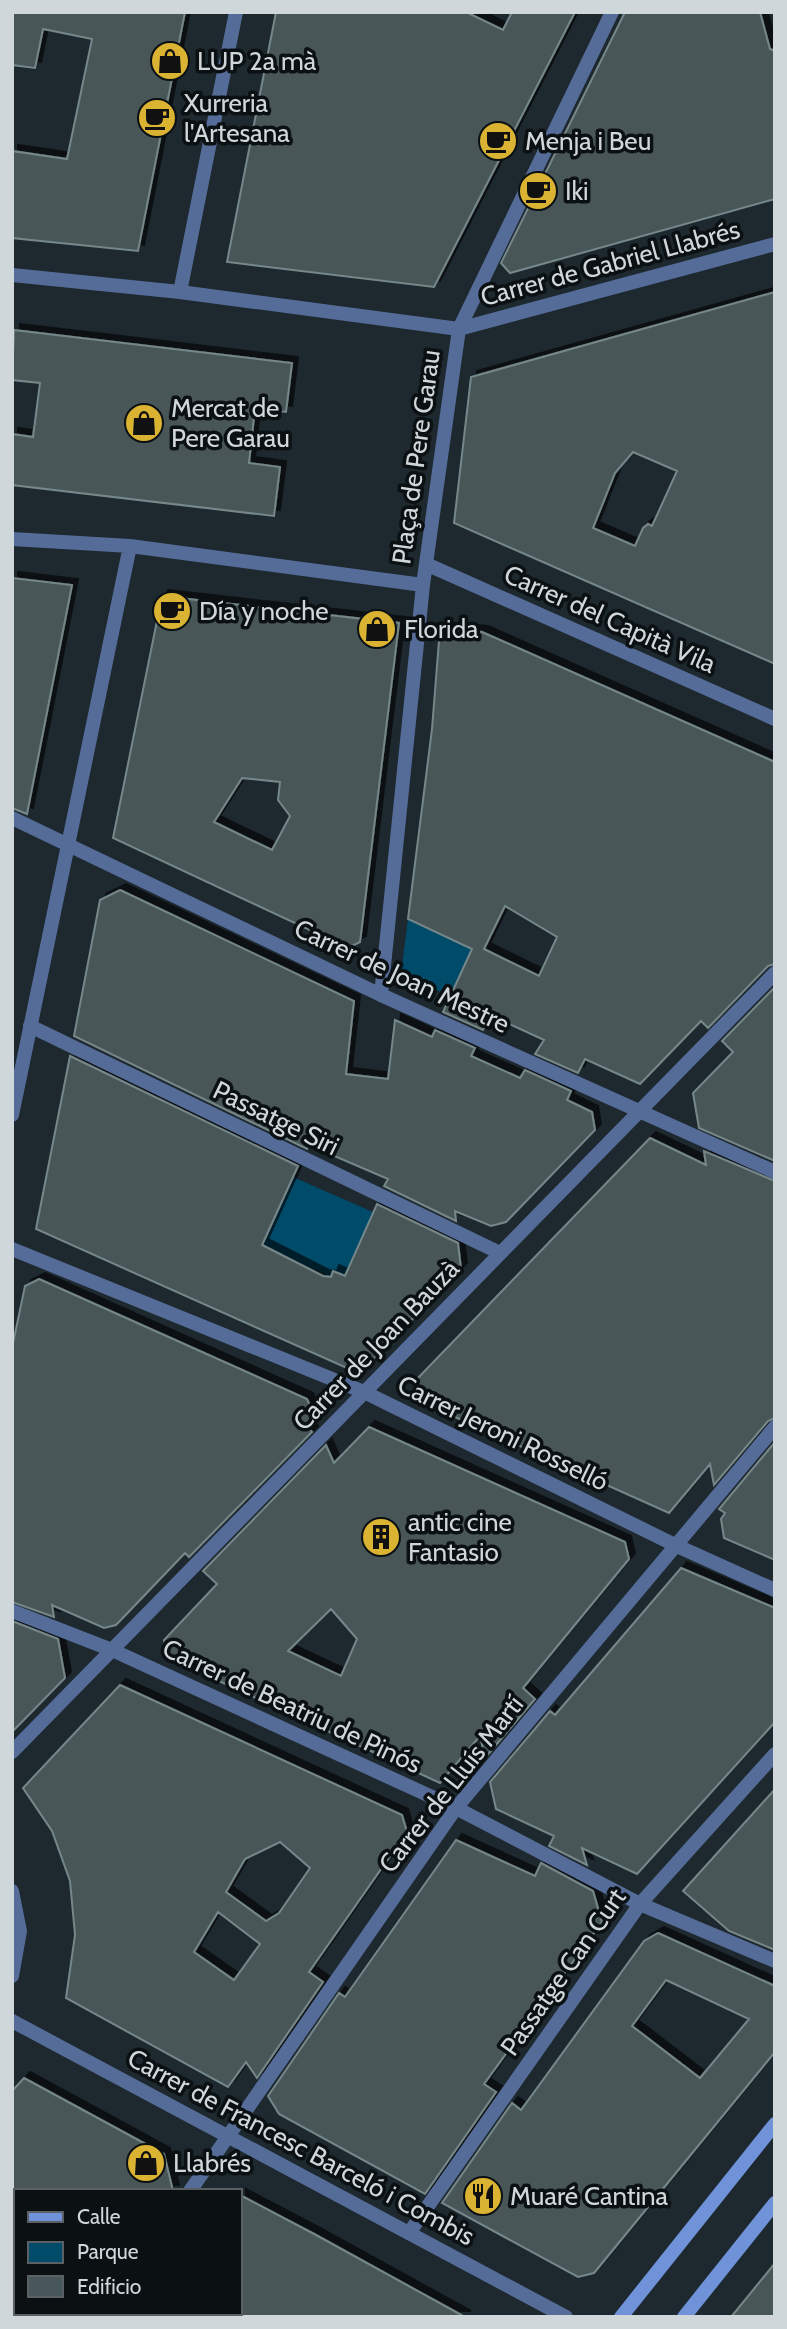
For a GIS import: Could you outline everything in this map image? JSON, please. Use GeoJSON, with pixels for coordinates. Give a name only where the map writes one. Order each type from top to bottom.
{"type":"FeatureCollection","features":[{"type":"Feature","properties":{"kind":"main road"},"geometry":{"type":"LineString","coordinates":[[621,2317],[775,2124]]}},
{"type":"Feature","properties":{"kind":"main road"},"geometry":{"type":"LineString","coordinates":[[684,2317],[775,2203]]}},
{"type":"Feature","properties":{"kind":"street"},"geometry":{"type":"LineString","coordinates":[[180,292],[236,12]]}},
{"type":"Feature","properties":{"kind":"street"},"geometry":{"type":"LineString","coordinates":[[458,329],[612,12]]}},
{"type":"Feature","properties":{"kind":"street","name":"Carrer de Gabriel Llabrés"},"geometry":{"type":"LineString","coordinates":[[458,329],[775,244]]}},
{"type":"Feature","properties":{"kind":"street","name":"Plaça de Pere Garau"},"geometry":{"type":"LineString","coordinates":[[12,275],[180,292],[458,329],[423,585],[130,546],[12,538]]}},
{"type":"Feature","properties":{"kind":"street"},"geometry":{"type":"LineString","coordinates":[[12,1115],[130,546]]}},
{"type":"Feature","properties":{"kind":"street","name":"Carrer del Capità Vila"},"geometry":{"type":"LineString","coordinates":[[426,564],[775,719]]}},
{"type":"Feature","properties":{"kind":"street"},"geometry":{"type":"LineString","coordinates":[[381,995],[423,585]]}},
{"type":"Feature","properties":{"kind":"street","name":"Carrer de Joan Mestre"},"geometry":{"type":"LineString","coordinates":[[12,818],[381,995],[775,1172]]}},
{"type":"Feature","properties":{"kind":"street","name":"Carrer de Joan Bauzà"},"geometry":{"type":"LineString","coordinates":[[12,1752],[775,972]]}},
{"type":"Feature","properties":{"kind":"street","name":"Passatge Siri"},"geometry":{"type":"LineString","coordinates":[[30,1026],[500,1253]]}},
{"type":"Feature","properties":{"kind":"street","name":"Carrer Jeroni Rosselló"},"geometry":{"type":"LineString","coordinates":[[12,1249],[364,1392],[677,1546],[775,1590]]}},
{"type":"Feature","properties":{"kind":"street","name":"Carrer de Lluís Martí"},"geometry":{"type":"LineString","coordinates":[[191,2189],[456,1808],[775,1427]]}},
{"type":"Feature","properties":{"kind":"street","name":"Carrer de Beatriu de Pinós"},"geometry":{"type":"LineString","coordinates":[[12,1611],[112,1650],[456,1808],[640,1904],[775,1961]]}},
{"type":"Feature","properties":{"kind":"street","name":"Passatge Can Curt"},"geometry":{"type":"LineString","coordinates":[[409,2233],[640,1904],[775,1754]]}},
{"type":"Feature","properties":{"kind":"street"},"geometry":{"type":"LineString","coordinates":[[12,1891],[20,1931],[12,1976]]}},
{"type":"Feature","properties":{"kind":"street","name":"Carrer de Francesc Barceló i Combis"},"geometry":{"type":"LineString","coordinates":[[12,2021],[566,2317]]}},
{"type":"Feature","properties":{"kind":"green space"},"geometry":{"type":"Polygon","coordinates":[[[408,919],[480,934],[451,997],[401,973],[408,919]]]}},
{"type":"Feature","properties":{"kind":"green space"},"geometry":{"type":"Polygon","coordinates":[[[293,1177],[373,1212],[345,1276],[334,1271],[331,1277],[262,1245],[293,1177]]]}},
{"type":"Feature","properties":{"kind":"building"},"geometry":{"type":"Polygon","coordinates":[[[12,12],[185,12],[138,251],[12,238],[12,151],[67,159],[92,39],[43,29],[35,68],[12,65],[12,12]]]}},
{"type":"Feature","properties":{"kind":"building"},"geometry":{"type":"Polygon","coordinates":[[[276,12],[466,12],[503,30],[512,12],[575,12],[434,287],[227,262],[276,12]]]}},
{"type":"Feature","properties":{"kind":"building"},"geometry":{"type":"Polygon","coordinates":[[[625,12],[760,12],[770,49],[775,51],[775,199],[510,273],[501,263],[625,12]]]}},
{"type":"Feature","properties":{"kind":"building"},"geometry":{"type":"Polygon","coordinates":[[[775,292],[775,664],[454,523],[471,377],[775,292]],[[633,452],[615,473],[593,528],[635,546],[643,528],[648,524],[652,526],[677,471],[633,452]]]}},
{"type":"Feature","properties":{"kind":"building","name":"Mercat de Pere Garau"},"geometry":{"type":"Polygon","coordinates":[[[14,330],[292,363],[286,412],[255,408],[249,463],[280,467],[274,516],[12,485],[12,434],[33,437],[40,383],[12,380],[14,330]]]}},
{"type":"Feature","properties":{"kind":"building"},"geometry":{"type":"Polygon","coordinates":[[[12,578],[72,585],[27,814],[12,808],[12,578]]]}},
{"type":"Feature","properties":{"kind":"building"},"geometry":{"type":"Polygon","coordinates":[[[162,596],[399,623],[360,942],[348,948],[113,838],[162,596]],[[242,778],[214,822],[272,850],[290,816],[278,800],[280,782],[242,778]]]}},
{"type":"Feature","properties":{"kind":"building"},"geometry":{"type":"Polygon","coordinates":[[[440,628],[482,632],[775,762],[775,964],[768,966],[708,1028],[701,1021],[640,1084],[585,1059],[578,1073],[535,1054],[544,1040],[490,1015],[483,1030],[443,1012],[472,949],[408,919],[432,729],[440,628]],[[505,906],[484,949],[539,976],[557,937],[505,906]]]}},
{"type":"Feature","properties":{"kind":"building"},"geometry":{"type":"Polygon","coordinates":[[[120,890],[354,1001],[346,1074],[388,1079],[395,1020],[432,1037],[435,1030],[475,1048],[471,1056],[520,1078],[525,1070],[571,1091],[567,1100],[592,1112],[595,1130],[506,1222],[491,1226],[455,1211],[456,1221],[384,1186],[388,1179],[309,1145],[307,1149],[74,1036],[100,900],[120,890]]]}},
{"type":"Feature","properties":{"kind":"building"},"geometry":{"type":"Polygon","coordinates":[[[775,987],[775,1161],[699,1128],[693,1093],[733,1052],[722,1041],[775,987]]]}},
{"type":"Feature","properties":{"kind":"building"},"geometry":{"type":"Polygon","coordinates":[[[70,1056],[298,1166],[262,1245],[323,1276],[331,1277],[333,1271],[345,1276],[377,1204],[458,1243],[461,1269],[367,1366],[349,1369],[36,1229],[70,1056]]]}},
{"type":"Feature","properties":{"kind":"building"},"geometry":{"type":"Polygon","coordinates":[[[650,1138],[706,1165],[704,1151],[775,1181],[775,1418],[768,1421],[714,1485],[710,1464],[669,1513],[417,1400],[414,1382],[650,1138]]]}},
{"type":"Feature","properties":{"kind":"building"},"geometry":{"type":"Polygon","coordinates":[[[39,1279],[307,1399],[316,1419],[308,1427],[312,1432],[189,1557],[185,1553],[116,1625],[104,1628],[52,1605],[54,1617],[12,1602],[12,1348],[25,1286],[39,1279]]]}},
{"type":"Feature","properties":{"kind":"building"},"geometry":{"type":"Polygon","coordinates":[[[369,1427],[625,1542],[629,1559],[523,1688],[535,1699],[485,1758],[480,1736],[440,1783],[167,1657],[164,1640],[217,1584],[203,1571],[326,1445],[334,1463],[369,1427]],[[331,1609],[288,1651],[341,1676],[357,1639],[331,1609]]]}},
{"type":"Feature","properties":{"kind":"building"},"geometry":{"type":"Polygon","coordinates":[[[775,1442],[775,1560],[724,1538],[721,1519],[725,1513],[719,1509],[775,1442]]]}},
{"type":"Feature","properties":{"kind":"building"},"geometry":{"type":"Polygon","coordinates":[[[681,1568],[775,1608],[775,1722],[637,1874],[582,1848],[587,1865],[549,1846],[554,1836],[496,1809],[490,1782],[550,1711],[555,1715],[681,1568]]]}},
{"type":"Feature","properties":{"kind":"building"},"geometry":{"type":"Polygon","coordinates":[[[12,1621],[58,1639],[65,1678],[12,1732],[12,1621]]]}},
{"type":"Feature","properties":{"kind":"building"},"geometry":{"type":"Polygon","coordinates":[[[120,1685],[402,1815],[407,1832],[309,1972],[323,1982],[257,2078],[246,2062],[228,2087],[66,1998],[75,1935],[70,1881],[52,1831],[23,1788],[120,1685]],[[280,1842],[245,1859],[226,1892],[266,1921],[279,1913],[310,1868],[280,1842]],[[218,1912],[194,1952],[234,1980],[260,1944],[218,1912]]]}},
{"type":"Feature","properties":{"kind":"building"},"geometry":{"type":"Polygon","coordinates":[[[775,1789],[775,1950],[729,1931],[683,1891],[775,1789]]]}},
{"type":"Feature","properties":{"kind":"building"},"geometry":{"type":"Polygon","coordinates":[[[456,1840],[535,1876],[541,1863],[593,1891],[602,1922],[484,2084],[496,2092],[425,2194],[279,2114],[268,2096],[339,1993],[345,1997],[456,1840]]]}},
{"type":"Feature","properties":{"kind":"building"},"geometry":{"type":"Polygon","coordinates":[[[658,1933],[775,1986],[775,2052],[594,2273],[578,2277],[442,2203],[512,2103],[521,2110],[644,1941],[658,1933]],[[666,1980],[632,2026],[700,2078],[749,2019],[666,1980]]]}},
{"type":"Feature","properties":{"kind":"building"},"geometry":{"type":"Polygon","coordinates":[[[24,2078],[164,2154],[173,2189],[12,2191],[12,2091],[24,2078]]]}},
{"type":"Feature","properties":{"kind":"building"},"geometry":{"type":"Polygon","coordinates":[[[242,2196],[465,2317],[240,2317],[242,2196]]]}},
{"type":"Feature","properties":{"kind":"building"},"geometry":{"type":"Polygon","coordinates":[[[775,2263],[775,2317],[731,2317],[775,2263]]]}},
{"type":"Feature","properties":{"kind":"place","name":"LUP 2a mà"},"geometry":{"type":"Point","coordinates":[170,61]}},
{"type":"Feature","properties":{"kind":"place","name":"Xurreria l'Artesana"},"geometry":{"type":"Point","coordinates":[157,118]}},
{"type":"Feature","properties":{"kind":"place","name":"Menja i Beu"},"geometry":{"type":"Point","coordinates":[498,141]}},
{"type":"Feature","properties":{"kind":"place","name":"Iki"},"geometry":{"type":"Point","coordinates":[538,191]}},
{"type":"Feature","properties":{"kind":"place","name":"Mercat de Pere Garau"},"geometry":{"type":"Point","coordinates":[144,423]}},
{"type":"Feature","properties":{"kind":"place","name":"Día y noche"},"geometry":{"type":"Point","coordinates":[172,611]}},
{"type":"Feature","properties":{"kind":"place","name":"Florida"},"geometry":{"type":"Point","coordinates":[377,629]}},
{"type":"Feature","properties":{"kind":"place","name":"antic cine Fantasio"},"geometry":{"type":"Point","coordinates":[381,1537]}},
{"type":"Feature","properties":{"kind":"place","name":"Llabrés"},"geometry":{"type":"Point","coordinates":[146,2163]}},
{"type":"Feature","properties":{"kind":"place","name":"Muaré Cantina"},"geometry":{"type":"Point","coordinates":[483,2196]}}]}
